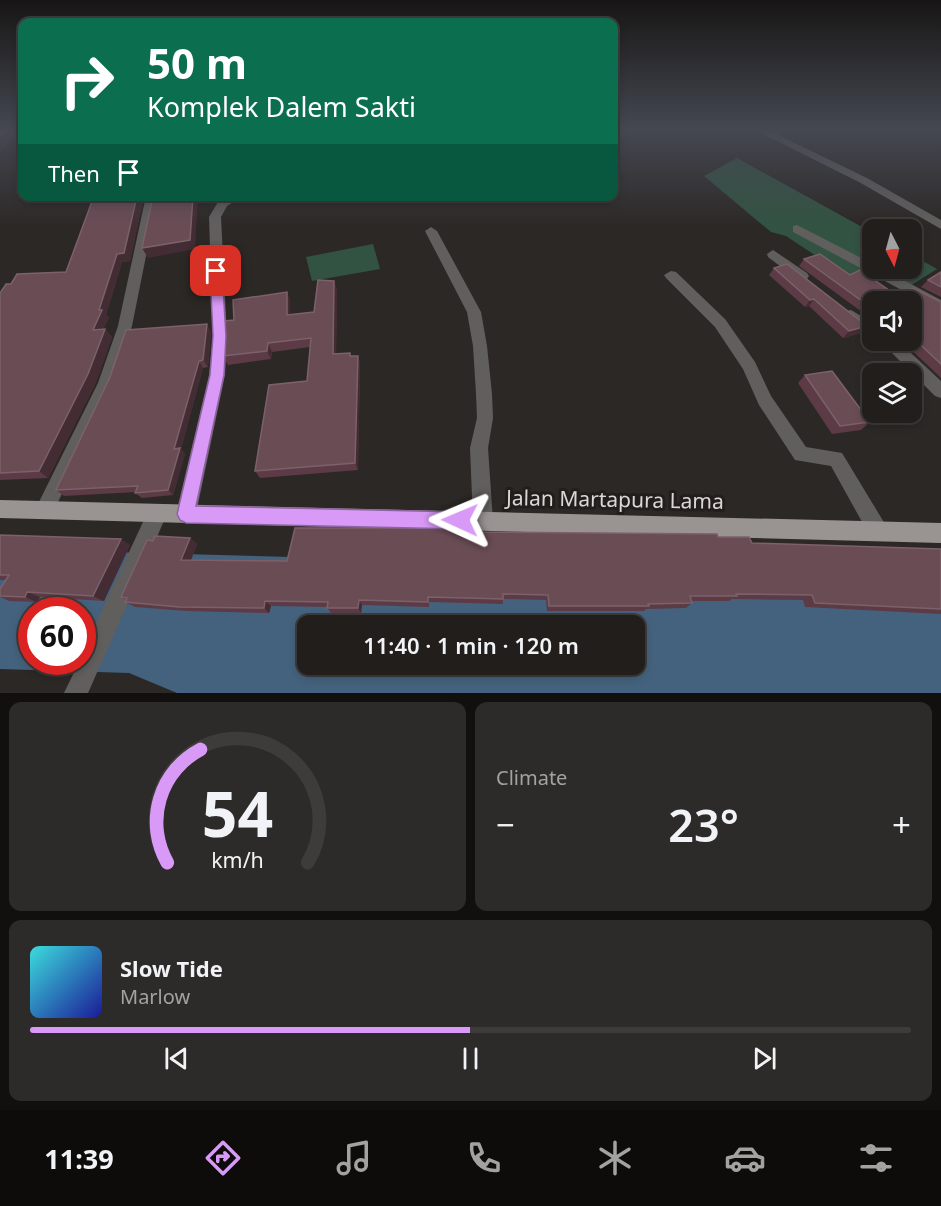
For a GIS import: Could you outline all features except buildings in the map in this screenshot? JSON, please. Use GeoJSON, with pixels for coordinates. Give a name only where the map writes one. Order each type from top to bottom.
{"type":"FeatureCollection","features":[{"type":"Feature","properties":{"kind":"main road","name":"Jalan Martapura Lama"},"geometry":{"type":"LineString","coordinates":[[0,509],[941,533]]}},
{"type":"Feature","properties":{"kind":"street"},"geometry":{"type":"LineString","coordinates":[[827,162],[863,180],[941,225]]}},
{"type":"Feature","properties":{"kind":"street"},"geometry":{"type":"LineString","coordinates":[[44,510],[106,383],[128,316],[151,201]]}},
{"type":"Feature","properties":{"kind":"street"},"geometry":{"type":"LineString","coordinates":[[186,514],[217,375],[219,336],[214,217],[222,204],[228,201]]}},
{"type":"Feature","properties":{"kind":"street"},"geometry":{"type":"LineString","coordinates":[[797,229],[941,306]]}},
{"type":"Feature","properties":{"kind":"street"},"geometry":{"type":"LineString","coordinates":[[431,231],[474,312],[485,418],[479,448],[483,521]]}},
{"type":"Feature","properties":{"kind":"street"},"geometry":{"type":"LineString","coordinates":[[772,254],[816,287]]}},
{"type":"Feature","properties":{"kind":"street"},"geometry":{"type":"LineString","coordinates":[[670,276],[720,323],[750,366],[765,400],[801,454],[836,459],[878,531]]}},
{"type":"Feature","properties":{"kind":"street"},"geometry":{"type":"LineString","coordinates":[[841,307],[862,323]]}},
{"type":"Feature","properties":{"kind":"street"},"geometry":{"type":"LineString","coordinates":[[899,351],[941,391]]}},
{"type":"Feature","properties":{"kind":"street"},"geometry":{"type":"LineString","coordinates":[[76,693],[158,514]]}},
{"type":"Feature","properties":{"kind":"green space"},"geometry":{"type":"Polygon","coordinates":[[[729,162],[745,162],[862,227],[862,273],[848,277],[786,236],[771,232],[704,176],[729,162]]]}},
{"type":"Feature","properties":{"kind":"green space"},"geometry":{"type":"Polygon","coordinates":[[[373,244],[380,269],[312,281],[306,257],[373,244]]]}},
{"type":"Feature","properties":{"kind":"green space"},"geometry":{"type":"Polygon","coordinates":[[[922,261],[937,269],[922,278],[922,261]]]}},
{"type":"Feature","properties":{"kind":"green space"},"geometry":{"type":"Polygon","coordinates":[[[884,279],[921,279],[905,289],[884,279]]]}},
{"type":"Feature","properties":{"kind":"water"},"geometry":{"type":"Polygon","coordinates":[[[0,549],[941,575],[941,693],[177,693],[129,673],[96,672],[96,597],[18,597],[18,670],[0,669],[0,549]]]}},
{"type":"Feature","properties":{"kind":"route"},"geometry":{"type":"LineString","coordinates":[[216,271],[219,336],[217,375],[186,514],[460,520]]}}]}
